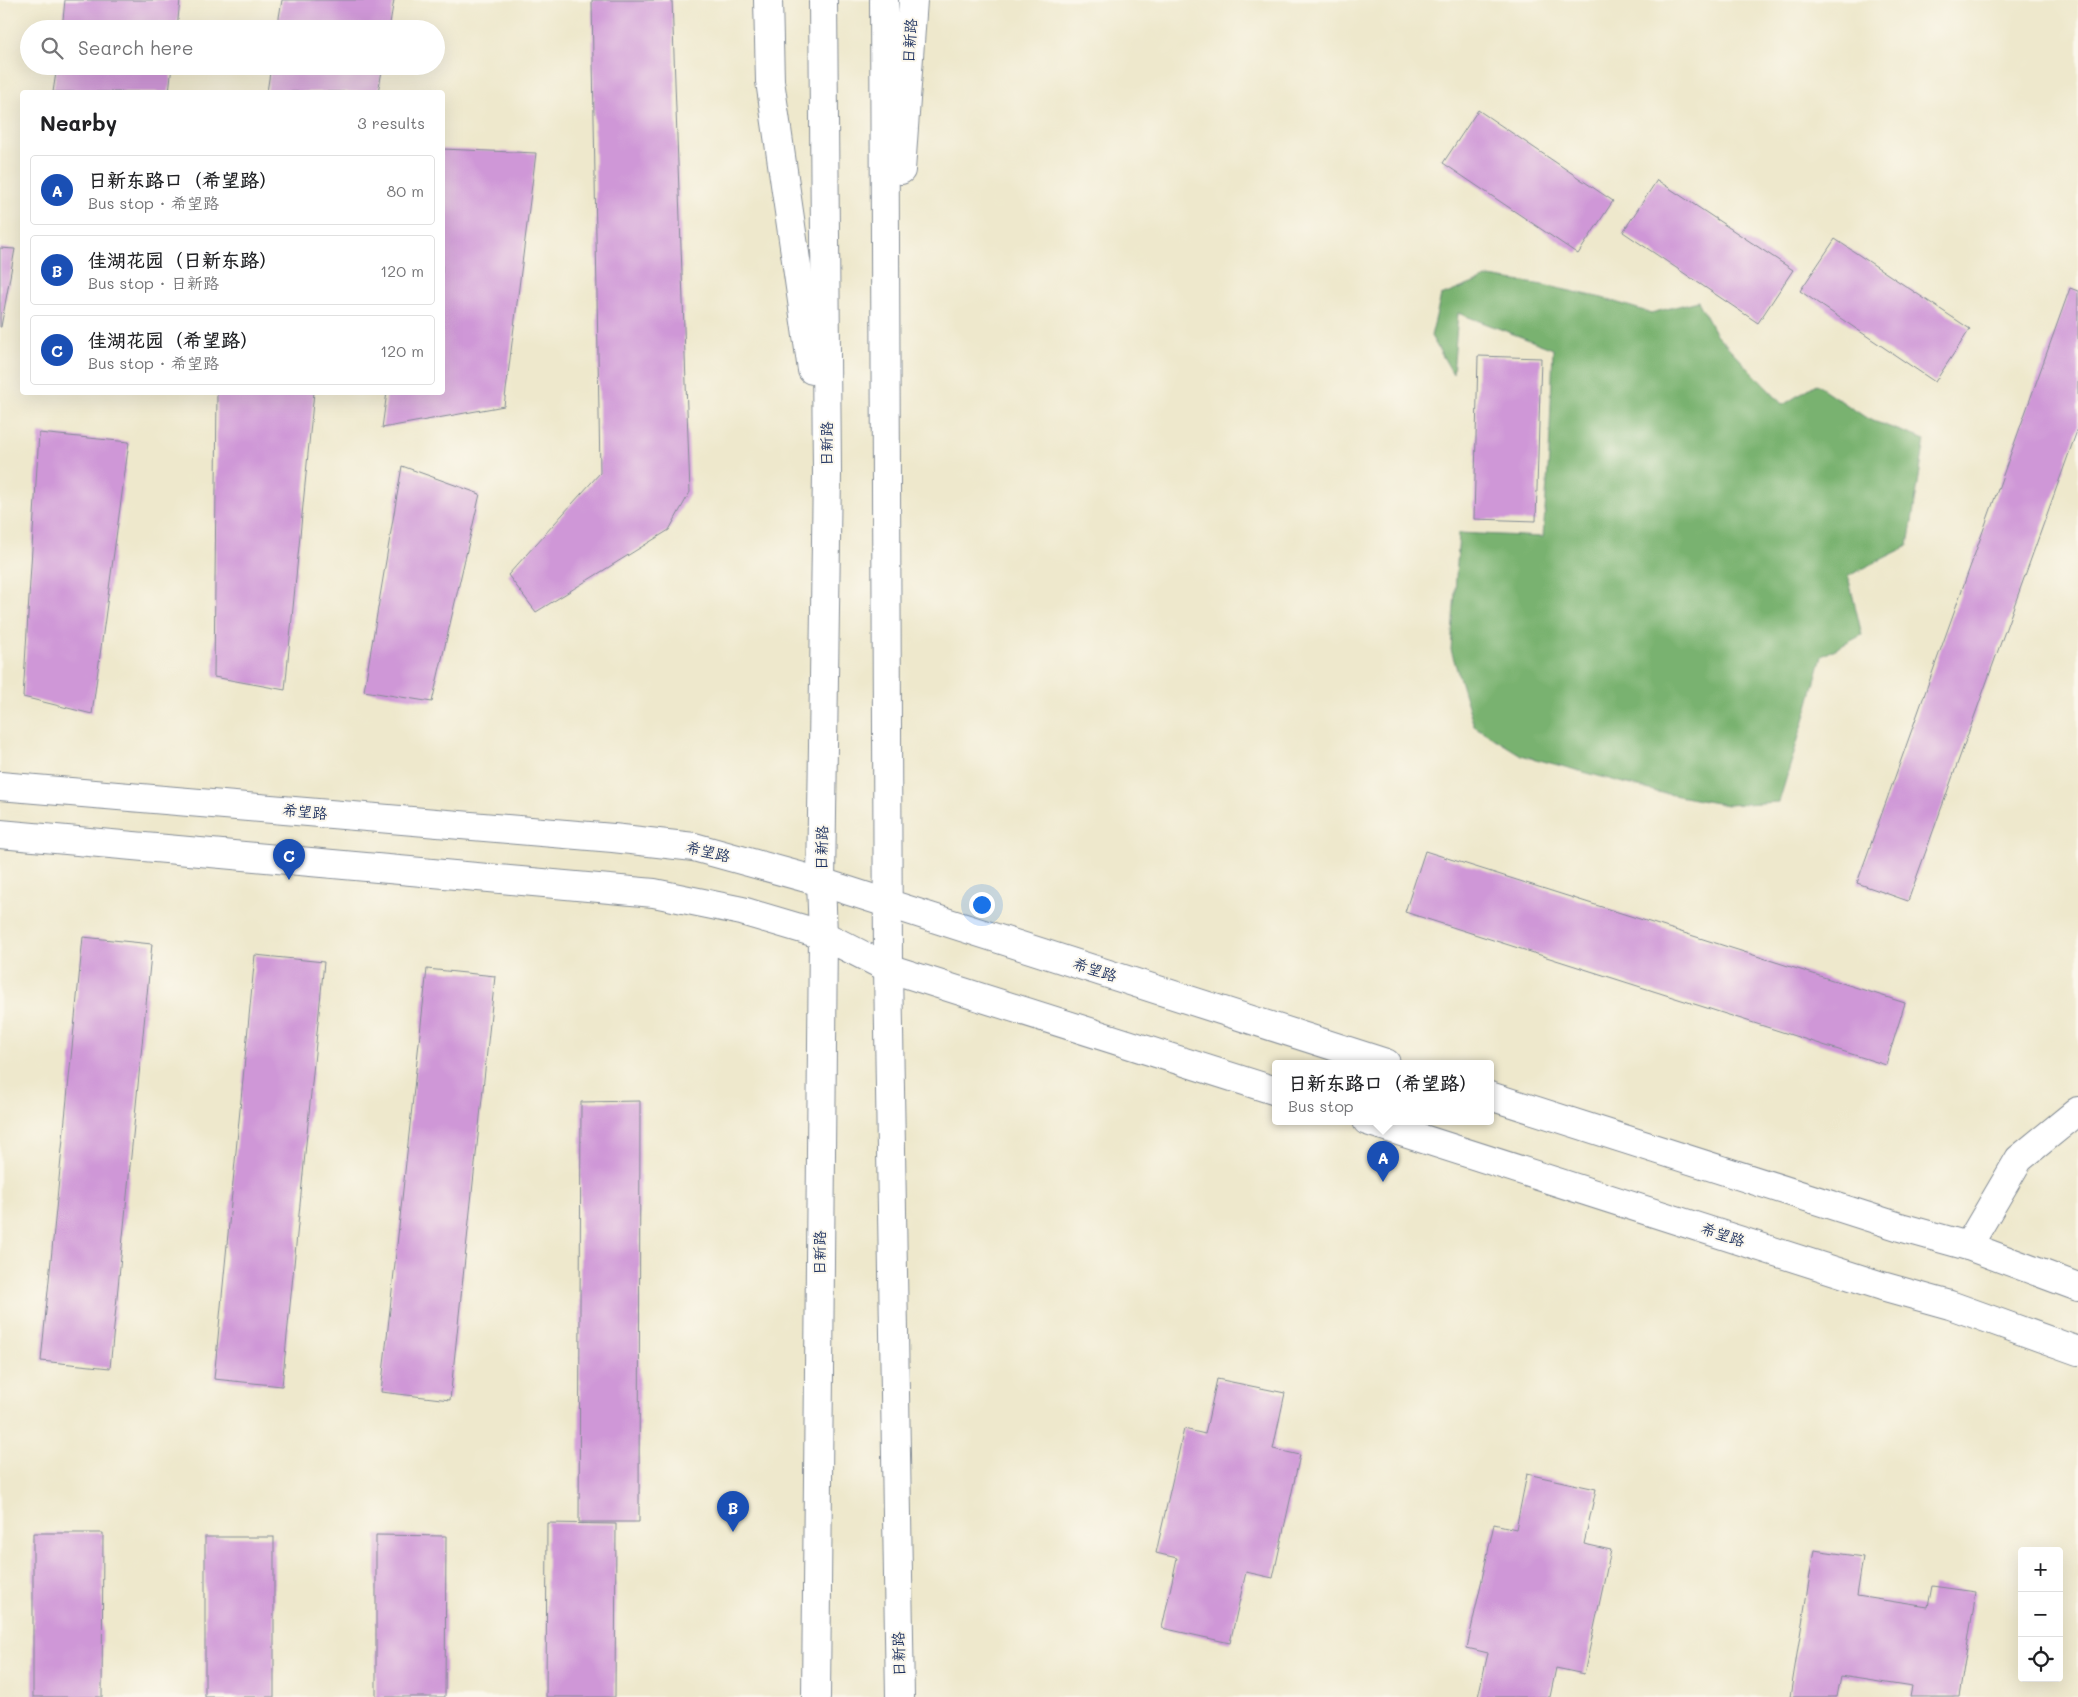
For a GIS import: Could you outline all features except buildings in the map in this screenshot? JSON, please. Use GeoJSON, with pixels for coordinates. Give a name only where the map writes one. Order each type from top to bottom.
{"type":"FeatureCollection","features":[{"type":"Feature","properties":{"kind":"main road"},"geometry":{"type":"LineString","coordinates":[[768,0],[770,81],[827,472]]}},
{"type":"Feature","properties":{"kind":"main road","name":"日新路"},"geometry":{"type":"LineString","coordinates":[[816,1697],[827,472],[824,0]]}},
{"type":"Feature","properties":{"kind":"main road","name":"日新路"},"geometry":{"type":"LineString","coordinates":[[884,0],[888,968],[900,1697]]}},
{"type":"Feature","properties":{"kind":"main road","name":"日新路"},"geometry":{"type":"LineString","coordinates":[[886,411],[913,0]]}},
{"type":"Feature","properties":{"kind":"main road","name":"希望路"},"geometry":{"type":"LineString","coordinates":[[0,786],[613,838],[694,848],[822,882],[1377,1060]]}},
{"type":"Feature","properties":{"kind":"main road"},"geometry":{"type":"LineString","coordinates":[[0,834],[654,893],[742,911],[823,935],[888,968],[1272,1090]]}},
{"type":"Feature","properties":{"kind":"main road"},"geometry":{"type":"LineString","coordinates":[[1494,1097],[1900,1227],[1968,1246],[2078,1287]]}},
{"type":"Feature","properties":{"kind":"main road"},"geometry":{"type":"LineString","coordinates":[[1968,1246],[2020,1159],[2078,1111]]}},
{"type":"Feature","properties":{"kind":"main road","name":"希望路"},"geometry":{"type":"LineString","coordinates":[[1379,1125],[1882,1286],[1950,1305],[2078,1351]]}},
{"type":"Feature","properties":{"kind":"green space"},"geometry":{"type":"Polygon","coordinates":[[[1489,277],[1543,285],[1602,298],[1651,313],[1698,301],[1715,333],[1783,405],[1816,384],[1868,419],[1925,440],[1908,546],[1848,576],[1862,635],[1822,656],[1779,802],[1727,805],[1657,792],[1521,755],[1474,726],[1451,650],[1459,533],[1543,537],[1549,455],[1553,349],[1458,313],[1453,374],[1431,336],[1441,296],[1489,277]]]}},
{"type":"Feature","properties":{"kind":"place","name":"佳湖花园（希望路）"},"geometry":{"type":"Point","coordinates":[289,880]}},
{"type":"Feature","properties":{"kind":"place","name":"日新东路口（希望路）"},"geometry":{"type":"Point","coordinates":[1383,1182]}},
{"type":"Feature","properties":{"kind":"place","name":"佳湖花园（日新东路）"},"geometry":{"type":"Point","coordinates":[733,1532]}}]}
